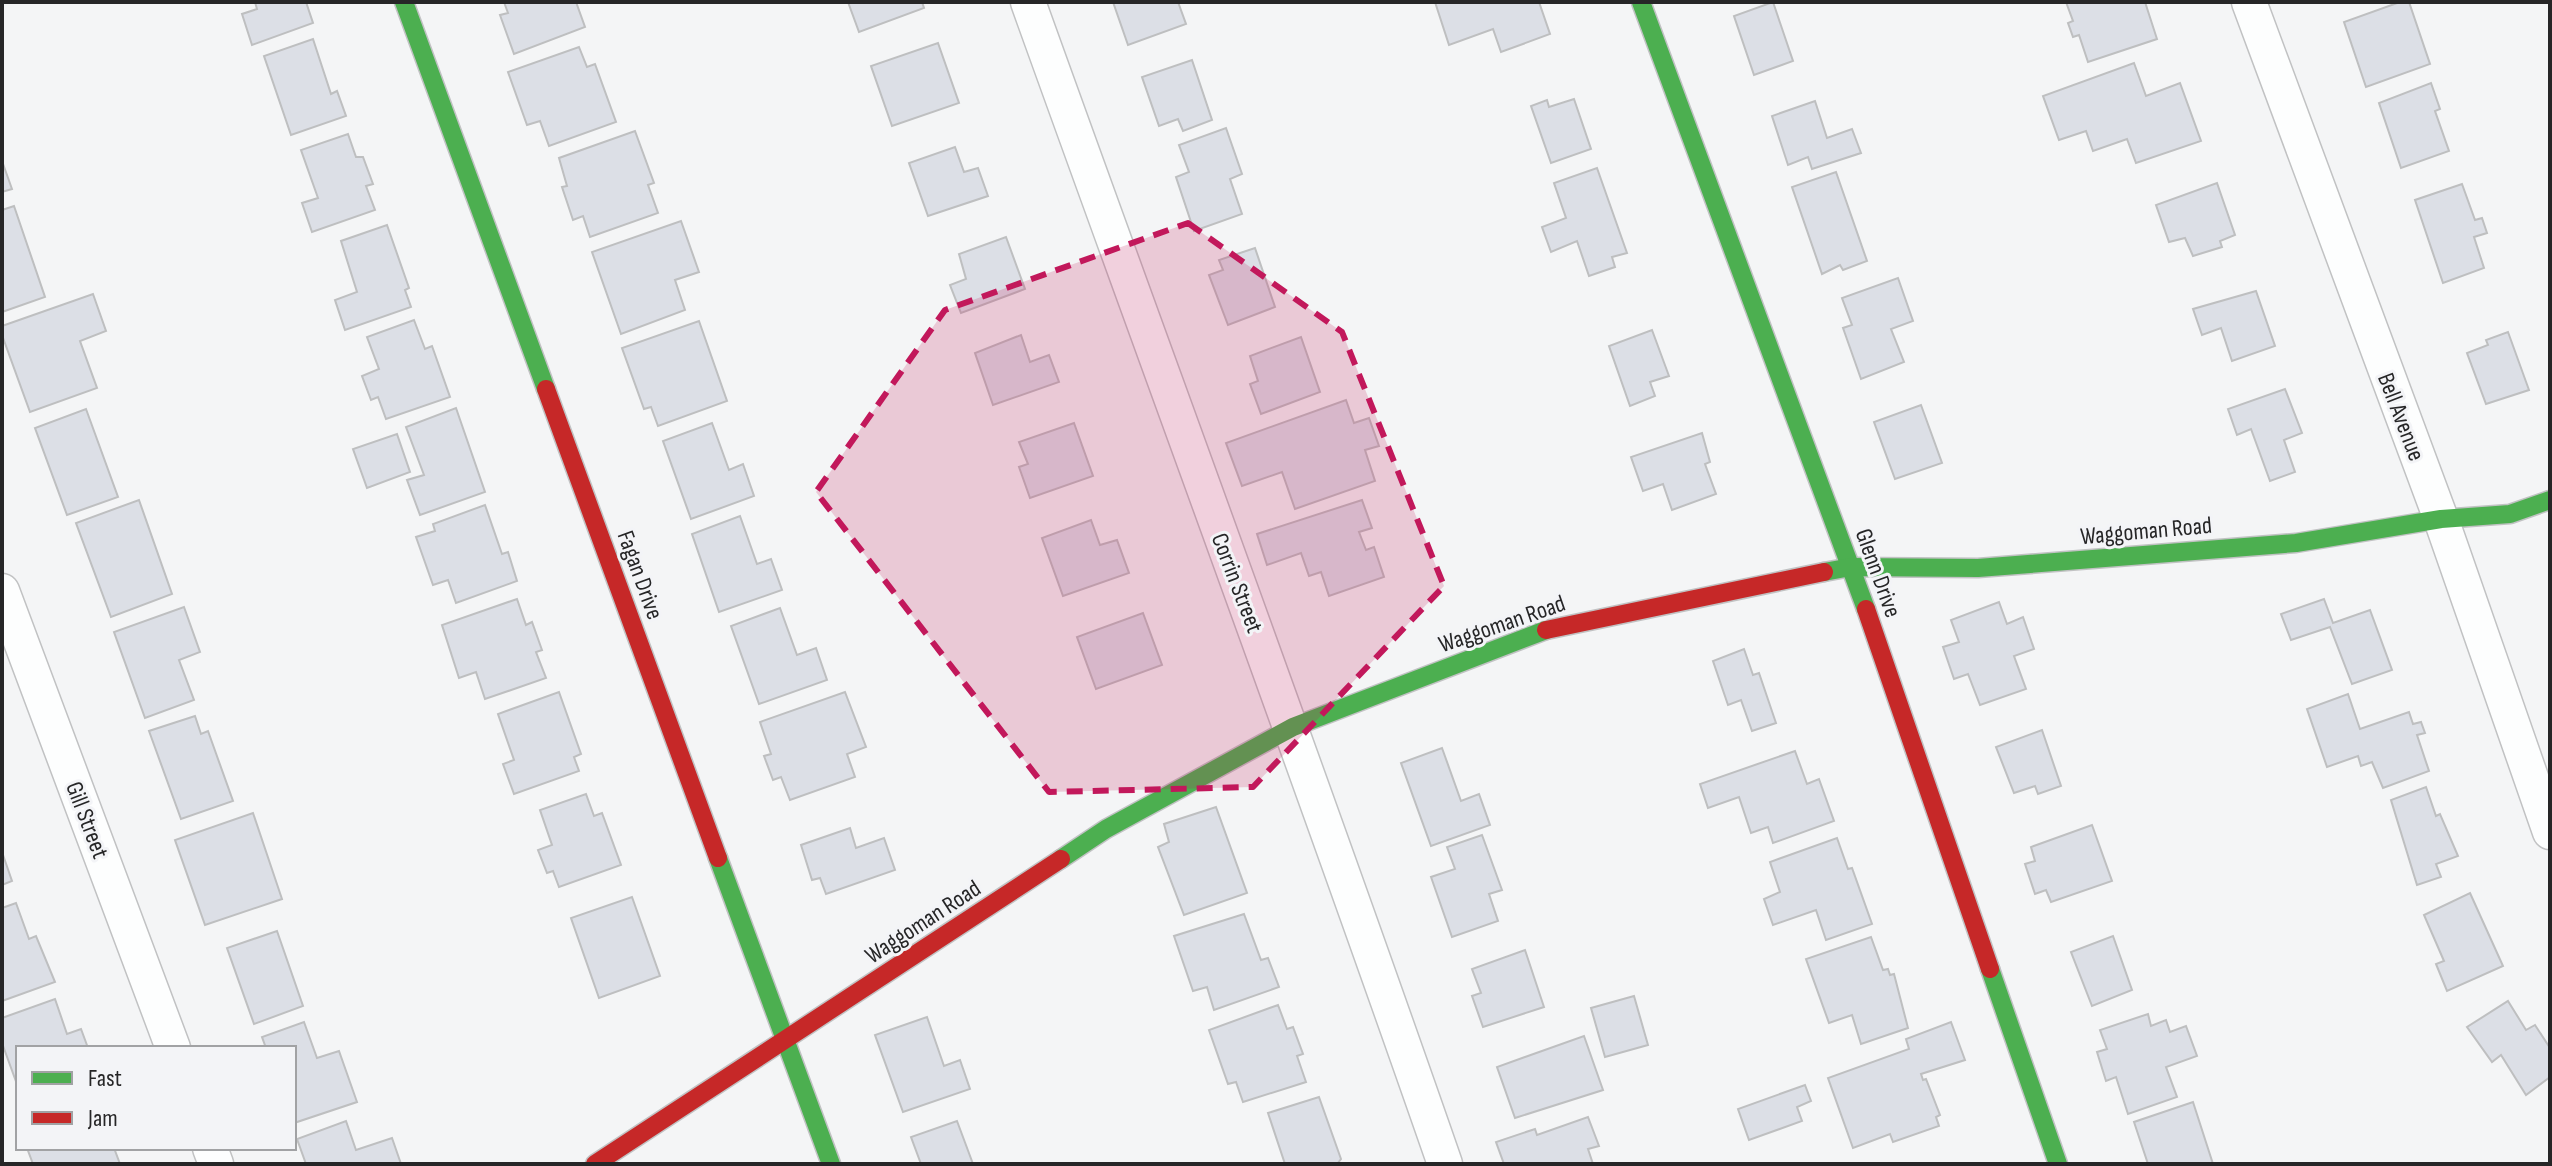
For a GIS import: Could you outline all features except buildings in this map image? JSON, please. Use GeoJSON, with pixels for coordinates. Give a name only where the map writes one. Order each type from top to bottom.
{"type":"FeatureCollection","features":[{"type":"Feature","properties":{"kind":"street","name":"Fagan Drive"},"geometry":{"type":"LineString","coordinates":[[404,2],[831,1164]]}},
{"type":"Feature","properties":{"kind":"street","name":"Corrin Street"},"geometry":{"type":"LineString","coordinates":[[1028,2],[1223,546],[1293,727],[1445,1164]]}},
{"type":"Feature","properties":{"kind":"street","name":"Glenn Drive"},"geometry":{"type":"LineString","coordinates":[[1641,2],[1851,567],[2058,1164]]}},
{"type":"Feature","properties":{"kind":"street","name":"Bell Avenue"},"geometry":{"type":"LineString","coordinates":[[2249,2],[2441,519],[2550,832]]}},
{"type":"Feature","properties":{"kind":"street","name":"Waggoman Road"},"geometry":{"type":"LineString","coordinates":[[595,1164],[1106,829],[1293,727],[1550,629],[1851,567],[1978,568],[2296,543],[2441,519],[2510,514],[2550,500]]}},
{"type":"Feature","properties":{"kind":"street","name":"Gill Street"},"geometry":{"type":"LineString","coordinates":[[2,591],[172,1046]]}},
{"type":"Feature","properties":{"kind":"highlighted area"},"geometry":{"type":"Polygon","coordinates":[[[1188,223],[1342,332],[1444,586],[1253,787],[1049,792],[816,492],[945,310],[1188,223]]]}},
{"type":"Feature","properties":{"kind":"traffic: fast"},"geometry":{"type":"LineString","coordinates":[[404,2],[546,389]]}},
{"type":"Feature","properties":{"kind":"traffic: fast"},"geometry":{"type":"LineString","coordinates":[[1641,2],[1866,609]]}},
{"type":"Feature","properties":{"kind":"traffic: fast"},"geometry":{"type":"LineString","coordinates":[[1824,572],[1851,567],[1978,568],[2296,543],[2441,519],[2510,514],[2550,500]]}},
{"type":"Feature","properties":{"kind":"traffic: fast"},"geometry":{"type":"LineString","coordinates":[[1061,859],[1106,829],[1293,727],[1546,630]]}},
{"type":"Feature","properties":{"kind":"traffic: fast"},"geometry":{"type":"LineString","coordinates":[[718,858],[831,1164]]}},
{"type":"Feature","properties":{"kind":"traffic: fast"},"geometry":{"type":"LineString","coordinates":[[1990,969],[2058,1164]]}},
{"type":"Feature","properties":{"kind":"traffic: jam"},"geometry":{"type":"LineString","coordinates":[[546,389],[718,858]]}},
{"type":"Feature","properties":{"kind":"traffic: jam"},"geometry":{"type":"LineString","coordinates":[[1546,630],[1824,572]]}},
{"type":"Feature","properties":{"kind":"traffic: jam"},"geometry":{"type":"LineString","coordinates":[[1866,609],[1990,969]]}},
{"type":"Feature","properties":{"kind":"traffic: jam"},"geometry":{"type":"LineString","coordinates":[[595,1164],[1061,859]]}}]}
